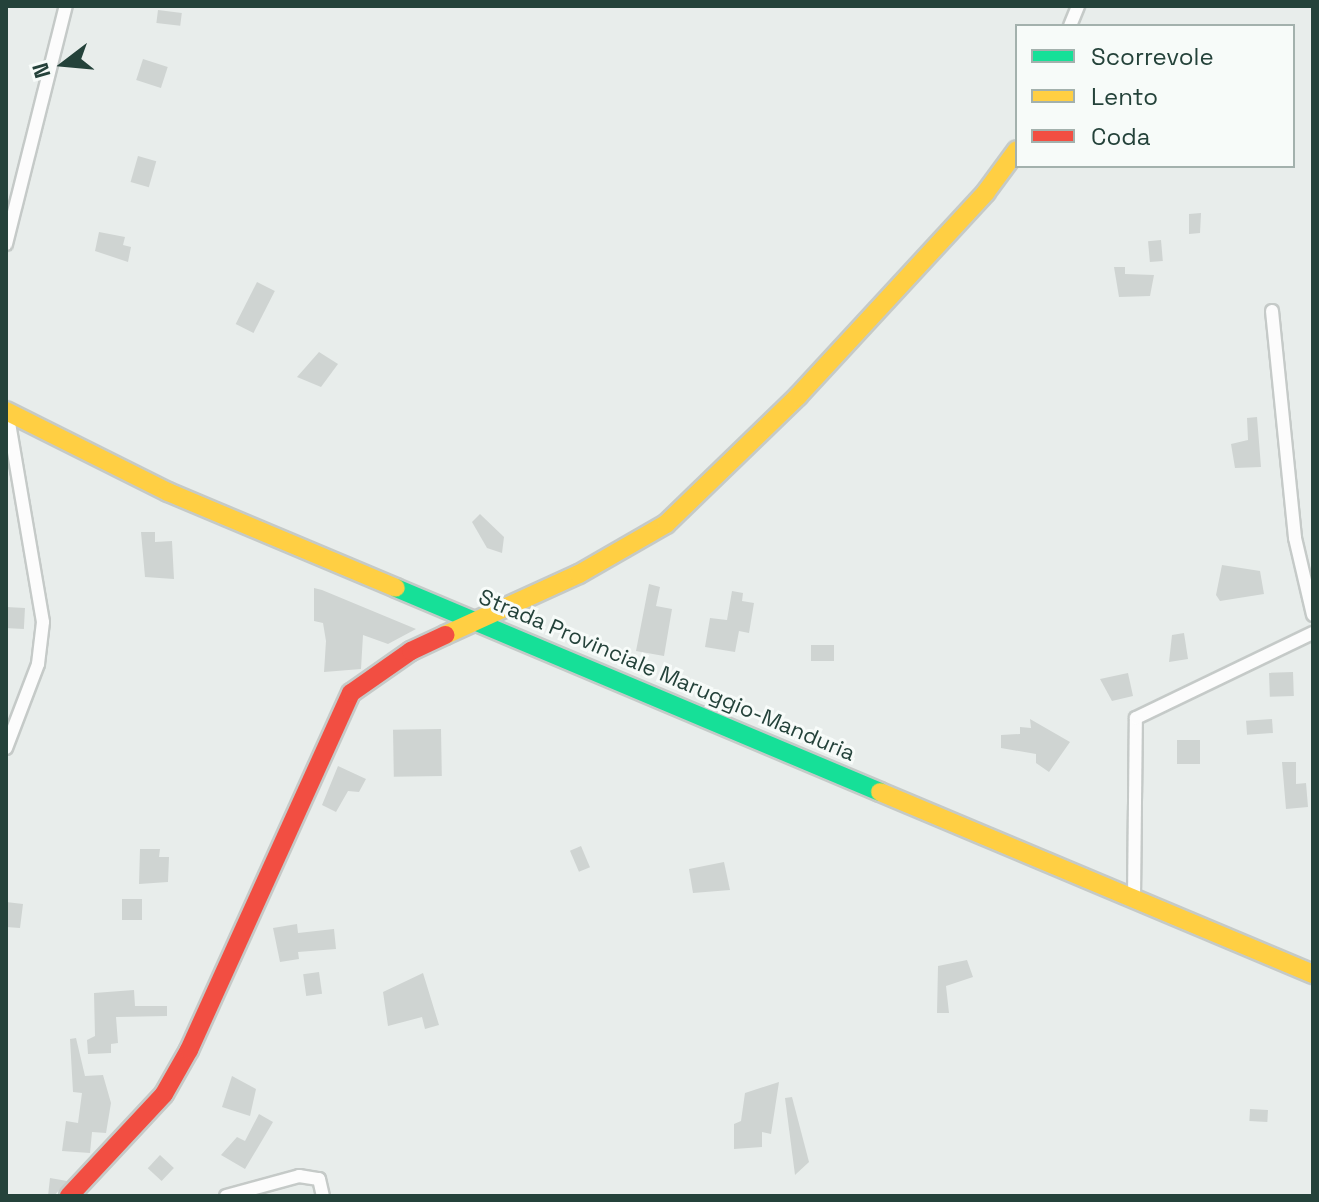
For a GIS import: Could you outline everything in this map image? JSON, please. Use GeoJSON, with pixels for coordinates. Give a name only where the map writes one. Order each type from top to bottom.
{"type":"FeatureCollection","features":[{"type":"Feature","properties":{"kind":"street"},"geometry":{"type":"LineString","coordinates":[[6,244],[66,6]]}},
{"type":"Feature","properties":{"kind":"street"},"geometry":{"type":"LineString","coordinates":[[69,1196],[164,1094],[189,1050],[351,693],[375,672],[474,619],[629,549],[701,494],[986,192],[1015,153]]}},
{"type":"Feature","properties":{"kind":"street"},"geometry":{"type":"LineString","coordinates":[[1272,311],[1295,538],[1313,615]]}},
{"type":"Feature","properties":{"kind":"street"},"geometry":{"type":"LineString","coordinates":[[6,748],[38,664],[43,622],[7,412]]}},
{"type":"Feature","properties":{"kind":"street","name":"Strada Provinciale Maruggio-Manduria"},"geometry":{"type":"LineString","coordinates":[[7,412],[168,492],[1313,974]]}},
{"type":"Feature","properties":{"kind":"street"},"geometry":{"type":"LineString","coordinates":[[1134,897],[1136,718],[1313,633]]}},
{"type":"Feature","properties":{"kind":"street"},"geometry":{"type":"LineString","coordinates":[[226,1196],[299,1176],[319,1179],[323,1196]]}},
{"type":"Feature","properties":{"kind":"building"},"geometry":{"type":"Polygon","coordinates":[[[158,10],[182,13],[180,26],[156,23],[158,10]]]}},
{"type":"Feature","properties":{"kind":"building"},"geometry":{"type":"Polygon","coordinates":[[[143,59],[168,67],[161,88],[136,80],[143,59]]]}},
{"type":"Feature","properties":{"kind":"building"},"geometry":{"type":"Polygon","coordinates":[[[138,156],[156,161],[149,187],[131,182],[138,156]]]}},
{"type":"Feature","properties":{"kind":"building"},"geometry":{"type":"Polygon","coordinates":[[[1201,213],[1200,233],[1189,234],[1189,214],[1201,213]]]}},
{"type":"Feature","properties":{"kind":"building"},"geometry":{"type":"Polygon","coordinates":[[[99,232],[125,237],[123,245],[131,247],[128,262],[95,251],[99,232]]]}},
{"type":"Feature","properties":{"kind":"building"},"geometry":{"type":"Polygon","coordinates":[[[1161,240],[1163,261],[1150,262],[1148,241],[1161,240]]]}},
{"type":"Feature","properties":{"kind":"building"},"geometry":{"type":"Polygon","coordinates":[[[1114,267],[1125,267],[1125,274],[1154,275],[1150,296],[1119,297],[1114,267]]]}},
{"type":"Feature","properties":{"kind":"building"},"geometry":{"type":"Polygon","coordinates":[[[257,282],[275,291],[253,333],[236,324],[257,282]]]}},
{"type":"Feature","properties":{"kind":"building"},"geometry":{"type":"Polygon","coordinates":[[[319,352],[338,364],[321,387],[297,377],[319,352]]]}},
{"type":"Feature","properties":{"kind":"building"},"geometry":{"type":"Polygon","coordinates":[[[1257,417],[1261,467],[1235,468],[1231,444],[1248,440],[1247,418],[1257,417]]]}},
{"type":"Feature","properties":{"kind":"building"},"geometry":{"type":"Polygon","coordinates":[[[480,514],[504,537],[502,553],[487,548],[472,522],[480,514]]]}},
{"type":"Feature","properties":{"kind":"building"},"geometry":{"type":"Polygon","coordinates":[[[141,532],[155,532],[155,542],[172,541],[174,579],[145,577],[141,532]]]}},
{"type":"Feature","properties":{"kind":"building"},"geometry":{"type":"Polygon","coordinates":[[[1222,565],[1260,571],[1264,594],[1220,601],[1216,595],[1222,565]]]}},
{"type":"Feature","properties":{"kind":"building"},"geometry":{"type":"Polygon","coordinates":[[[649,584],[660,587],[656,606],[672,609],[664,656],[636,651],[649,584]]]}},
{"type":"Feature","properties":{"kind":"building"},"geometry":{"type":"Polygon","coordinates":[[[314,588],[416,629],[388,644],[363,635],[361,669],[324,672],[326,641],[323,623],[314,621],[314,588]]]}},
{"type":"Feature","properties":{"kind":"building"},"geometry":{"type":"Polygon","coordinates":[[[732,591],[743,593],[742,601],[754,603],[749,633],[739,631],[735,652],[705,647],[710,618],[727,620],[732,591]]]}},
{"type":"Feature","properties":{"kind":"building"},"geometry":{"type":"Polygon","coordinates":[[[6,607],[25,608],[24,629],[6,628],[6,607]]]}},
{"type":"Feature","properties":{"kind":"building"},"geometry":{"type":"Polygon","coordinates":[[[1184,633],[1188,659],[1169,662],[1172,635],[1184,633]]]}},
{"type":"Feature","properties":{"kind":"building"},"geometry":{"type":"Polygon","coordinates":[[[811,645],[834,645],[834,661],[811,661],[811,645]]]}},
{"type":"Feature","properties":{"kind":"building"},"geometry":{"type":"Polygon","coordinates":[[[1293,672],[1294,696],[1270,697],[1269,673],[1293,672]]]}},
{"type":"Feature","properties":{"kind":"building"},"geometry":{"type":"Polygon","coordinates":[[[1128,673],[1133,696],[1112,701],[1100,679],[1128,673]]]}},
{"type":"Feature","properties":{"kind":"building"},"geometry":{"type":"Polygon","coordinates":[[[1030,719],[1070,742],[1049,772],[1036,763],[1036,754],[1001,748],[1001,735],[1020,734],[1020,727],[1031,728],[1030,719]]]}},
{"type":"Feature","properties":{"kind":"building"},"geometry":{"type":"Polygon","coordinates":[[[1272,719],[1273,733],[1247,735],[1246,721],[1272,719]]]}},
{"type":"Feature","properties":{"kind":"building"},"geometry":{"type":"Polygon","coordinates":[[[441,729],[442,776],[394,777],[393,730],[441,729]]]}},
{"type":"Feature","properties":{"kind":"building"},"geometry":{"type":"Polygon","coordinates":[[[1177,740],[1200,740],[1200,764],[1177,764],[1177,740]]]}},
{"type":"Feature","properties":{"kind":"building"},"geometry":{"type":"Polygon","coordinates":[[[1282,762],[1296,762],[1296,784],[1306,783],[1308,807],[1286,809],[1282,762]]]}},
{"type":"Feature","properties":{"kind":"building"},"geometry":{"type":"Polygon","coordinates":[[[338,766],[366,779],[359,792],[348,791],[336,812],[322,805],[338,766]]]}},
{"type":"Feature","properties":{"kind":"building"},"geometry":{"type":"Polygon","coordinates":[[[581,846],[590,867],[579,872],[570,851],[581,846]]]}},
{"type":"Feature","properties":{"kind":"building"},"geometry":{"type":"Polygon","coordinates":[[[140,849],[160,849],[159,857],[169,857],[168,882],[139,884],[140,849]]]}},
{"type":"Feature","properties":{"kind":"building"},"geometry":{"type":"Polygon","coordinates":[[[724,862],[730,890],[693,893],[689,869],[724,862]]]}},
{"type":"Feature","properties":{"kind":"building"},"geometry":{"type":"Polygon","coordinates":[[[122,899],[142,899],[142,920],[122,920],[122,899]]]}},
{"type":"Feature","properties":{"kind":"building"},"geometry":{"type":"Polygon","coordinates":[[[6,902],[23,904],[20,928],[6,927],[6,902]]]}},
{"type":"Feature","properties":{"kind":"building"},"geometry":{"type":"Polygon","coordinates":[[[297,924],[298,933],[334,929],[336,949],[298,952],[299,959],[280,962],[273,928],[297,924]]]}},
{"type":"Feature","properties":{"kind":"building"},"geometry":{"type":"Polygon","coordinates":[[[967,960],[973,977],[946,986],[949,1013],[937,1013],[938,966],[967,960]]]}},
{"type":"Feature","properties":{"kind":"building"},"geometry":{"type":"Polygon","coordinates":[[[319,972],[322,994],[306,996],[303,974],[319,972]]]}},
{"type":"Feature","properties":{"kind":"building"},"geometry":{"type":"Polygon","coordinates":[[[423,973],[439,1025],[425,1029],[422,1017],[388,1026],[383,992],[423,973]]]}},
{"type":"Feature","properties":{"kind":"building"},"geometry":{"type":"Polygon","coordinates":[[[134,990],[135,1006],[167,1006],[167,1016],[116,1017],[118,1043],[111,1044],[111,1053],[88,1054],[87,1040],[95,1036],[94,993],[134,990]]]}},
{"type":"Feature","properties":{"kind":"building"},"geometry":{"type":"Polygon","coordinates":[[[76,1038],[85,1076],[103,1075],[111,1103],[106,1133],[92,1132],[90,1153],[62,1151],[66,1121],[78,1123],[82,1093],[73,1092],[70,1039],[76,1038]]]}},
{"type":"Feature","properties":{"kind":"building"},"geometry":{"type":"Polygon","coordinates":[[[232,1076],[256,1089],[250,1116],[222,1107],[232,1076]]]}},
{"type":"Feature","properties":{"kind":"building"},"geometry":{"type":"Polygon","coordinates":[[[779,1082],[771,1134],[762,1132],[762,1147],[734,1149],[734,1124],[741,1121],[745,1093],[779,1082]]]}},
{"type":"Feature","properties":{"kind":"building"},"geometry":{"type":"Polygon","coordinates":[[[792,1097],[809,1162],[795,1175],[785,1098],[792,1097]]]}},
{"type":"Feature","properties":{"kind":"building"},"geometry":{"type":"Polygon","coordinates":[[[1250,1109],[1268,1110],[1267,1122],[1249,1121],[1250,1109]]]}},
{"type":"Feature","properties":{"kind":"building"},"geometry":{"type":"Polygon","coordinates":[[[259,1114],[273,1122],[245,1169],[221,1155],[237,1137],[245,1141],[259,1114]]]}},
{"type":"Feature","properties":{"kind":"building"},"geometry":{"type":"Polygon","coordinates":[[[160,1155],[174,1168],[162,1181],[148,1168],[160,1155]]]}},
{"type":"Feature","properties":{"kind":"building"},"geometry":{"type":"Polygon","coordinates":[[[50,1178],[67,1181],[54,1196],[48,1196],[50,1178]]]}},
{"type":"Feature","properties":{"kind":"traffic: fast"},"geometry":{"type":"LineString","coordinates":[[396,588],[880,792]]}},
{"type":"Feature","properties":{"kind":"traffic: slow"},"geometry":{"type":"LineString","coordinates":[[445,635],[579,574],[666,524],[798,396],[986,192],[1015,153]]}},
{"type":"Feature","properties":{"kind":"traffic: slow"},"geometry":{"type":"LineString","coordinates":[[6,411],[168,492],[396,588]]}},
{"type":"Feature","properties":{"kind":"traffic: slow"},"geometry":{"type":"LineString","coordinates":[[880,792],[1313,974]]}},
{"type":"Feature","properties":{"kind":"traffic: jam"},"geometry":{"type":"LineString","coordinates":[[69,1196],[164,1094],[189,1050],[351,693],[411,651],[445,635]]}}]}
